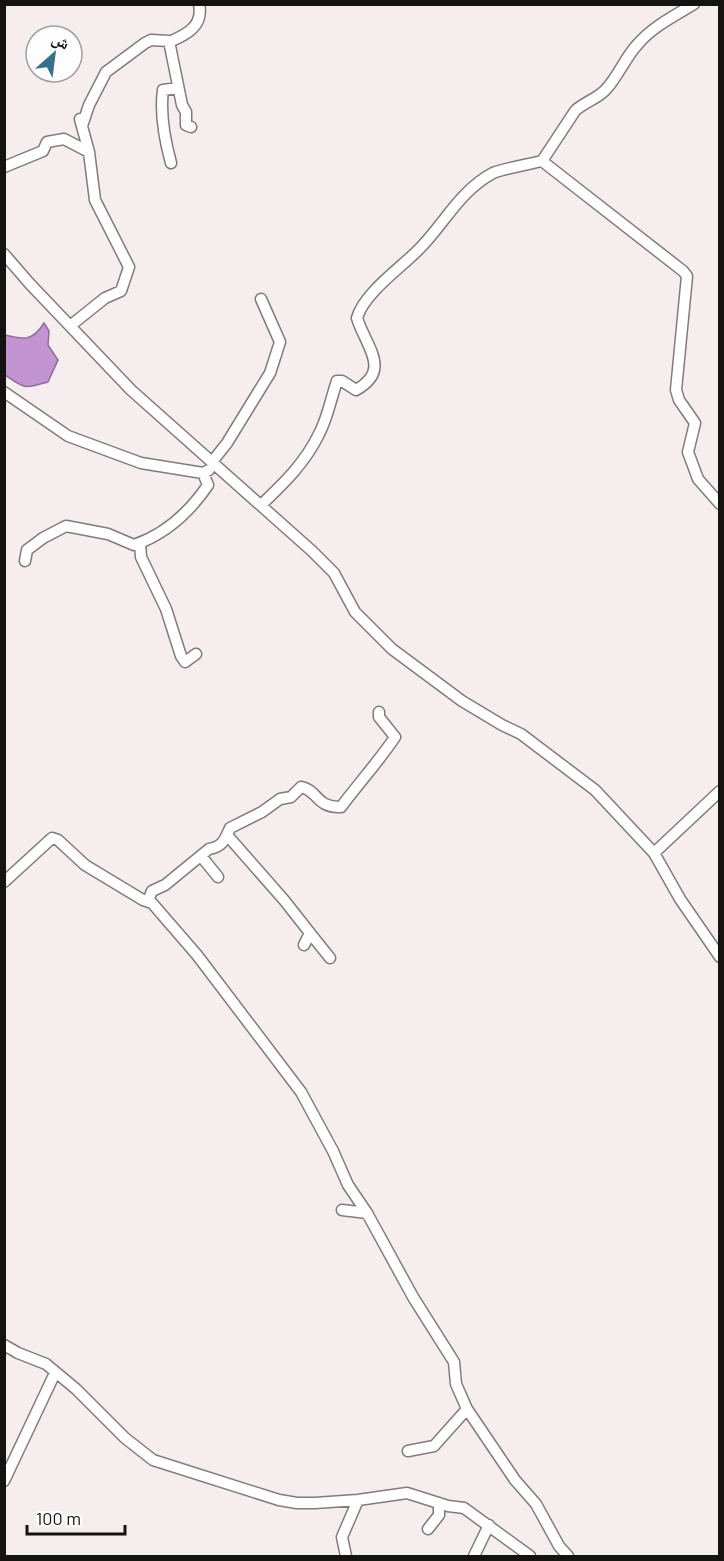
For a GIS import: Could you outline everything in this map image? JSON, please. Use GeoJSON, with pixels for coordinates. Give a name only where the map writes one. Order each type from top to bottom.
{"type":"FeatureCollection","features":[{"type":"Feature","properties":{"kind":"street"},"geometry":{"type":"LineString","coordinates":[[82,126],[89,105],[106,72],[151,40],[169,42],[187,34],[197,24],[199,4]]}},
{"type":"Feature","properties":{"kind":"street"},"geometry":{"type":"LineString","coordinates":[[261,505],[292,475],[309,454],[320,433],[337,381],[342,381],[356,390],[366,384],[373,375],[376,363],[357,318],[365,302],[402,263],[423,245],[473,188],[500,170],[542,161],[575,111],[581,105],[599,97],[609,87],[637,44],[694,4]]}},
{"type":"Feature","properties":{"kind":"street"},"geometry":{"type":"LineString","coordinates":[[169,42],[182,105],[186,112],[186,125],[191,127]]}},
{"type":"Feature","properties":{"kind":"street"},"geometry":{"type":"LineString","coordinates":[[171,163],[162,99],[163,90],[178,88]]}},
{"type":"Feature","properties":{"kind":"street"},"geometry":{"type":"LineString","coordinates":[[70,326],[105,298],[121,291],[129,267],[95,201],[89,152],[79,113]]}},
{"type":"Feature","properties":{"kind":"street"},"geometry":{"type":"LineString","coordinates":[[4,167],[44,151],[47,142],[64,139],[89,152]]}},
{"type":"Feature","properties":{"kind":"street"},"geometry":{"type":"LineString","coordinates":[[542,161],[687,276],[676,390],[679,400],[695,423],[688,453],[698,479],[720,504]]}},
{"type":"Feature","properties":{"kind":"street"},"geometry":{"type":"LineString","coordinates":[[4,254],[131,390],[334,573],[355,612],[392,649],[462,701],[521,734],[595,790],[654,853],[680,899],[720,957]]}},
{"type":"Feature","properties":{"kind":"street"},"geometry":{"type":"LineString","coordinates":[[203,474],[214,464],[270,373],[280,342],[261,299]]}},
{"type":"Feature","properties":{"kind":"street"},"geometry":{"type":"LineString","coordinates":[[4,392],[68,436],[141,463],[203,474]]}},
{"type":"Feature","properties":{"kind":"street"},"geometry":{"type":"LineString","coordinates":[[25,561],[27,550],[42,538],[66,526],[108,534],[134,545],[154,538],[193,508],[207,485],[203,474]]}},
{"type":"Feature","properties":{"kind":"street"},"geometry":{"type":"LineString","coordinates":[[140,543],[141,557],[166,609],[181,656],[185,662],[196,654]]}},
{"type":"Feature","properties":{"kind":"street"},"geometry":{"type":"LineString","coordinates":[[148,902],[152,891],[165,885],[209,849],[223,844],[230,828],[262,813],[280,800],[291,797],[300,787],[305,787],[321,803],[341,807],[353,790],[366,778],[395,736],[379,717],[379,712]]}},
{"type":"Feature","properties":{"kind":"street"},"geometry":{"type":"LineString","coordinates":[[654,853],[720,791]]}},
{"type":"Feature","properties":{"kind":"street"},"geometry":{"type":"LineString","coordinates":[[227,835],[284,900],[330,958]]}},
{"type":"Feature","properties":{"kind":"street"},"geometry":{"type":"LineString","coordinates":[[4,882],[52,838],[58,840],[85,866],[157,907],[198,955],[301,1092],[333,1151],[348,1185],[368,1213],[408,1287],[454,1362],[456,1384],[467,1409],[515,1480],[536,1504],[568,1557]]}},
{"type":"Feature","properties":{"kind":"street"},"geometry":{"type":"LineString","coordinates":[[201,856],[218,877]]}},
{"type":"Feature","properties":{"kind":"street"},"geometry":{"type":"LineString","coordinates":[[304,945],[310,933]]}},
{"type":"Feature","properties":{"kind":"street"},"geometry":{"type":"LineString","coordinates":[[342,1210],[368,1213]]}},
{"type":"Feature","properties":{"kind":"street"},"geometry":{"type":"LineString","coordinates":[[4,1345],[46,1364],[76,1389],[125,1438],[153,1460],[279,1500],[297,1503],[358,1500],[407,1493],[464,1508],[530,1557]]}},
{"type":"Feature","properties":{"kind":"street"},"geometry":{"type":"LineString","coordinates":[[4,1481],[55,1373]]}},
{"type":"Feature","properties":{"kind":"street"},"geometry":{"type":"LineString","coordinates":[[408,1451],[434,1446],[467,1409]]}},
{"type":"Feature","properties":{"kind":"street"},"geometry":{"type":"LineString","coordinates":[[346,1557],[342,1537],[358,1500]]}},
{"type":"Feature","properties":{"kind":"street"},"geometry":{"type":"LineString","coordinates":[[428,1529],[438,1515],[439,1503]]}},
{"type":"Feature","properties":{"kind":"street"},"geometry":{"type":"LineString","coordinates":[[474,1557],[489,1525]]}},
{"type":"Feature","properties":{"kind":"shaded area"},"geometry":{"type":"Polygon","coordinates":[[[44,323],[49,331],[48,345],[58,360],[48,382],[29,387],[21,385],[5,375],[5,335],[28,338],[36,333],[44,323]]]}}]}
